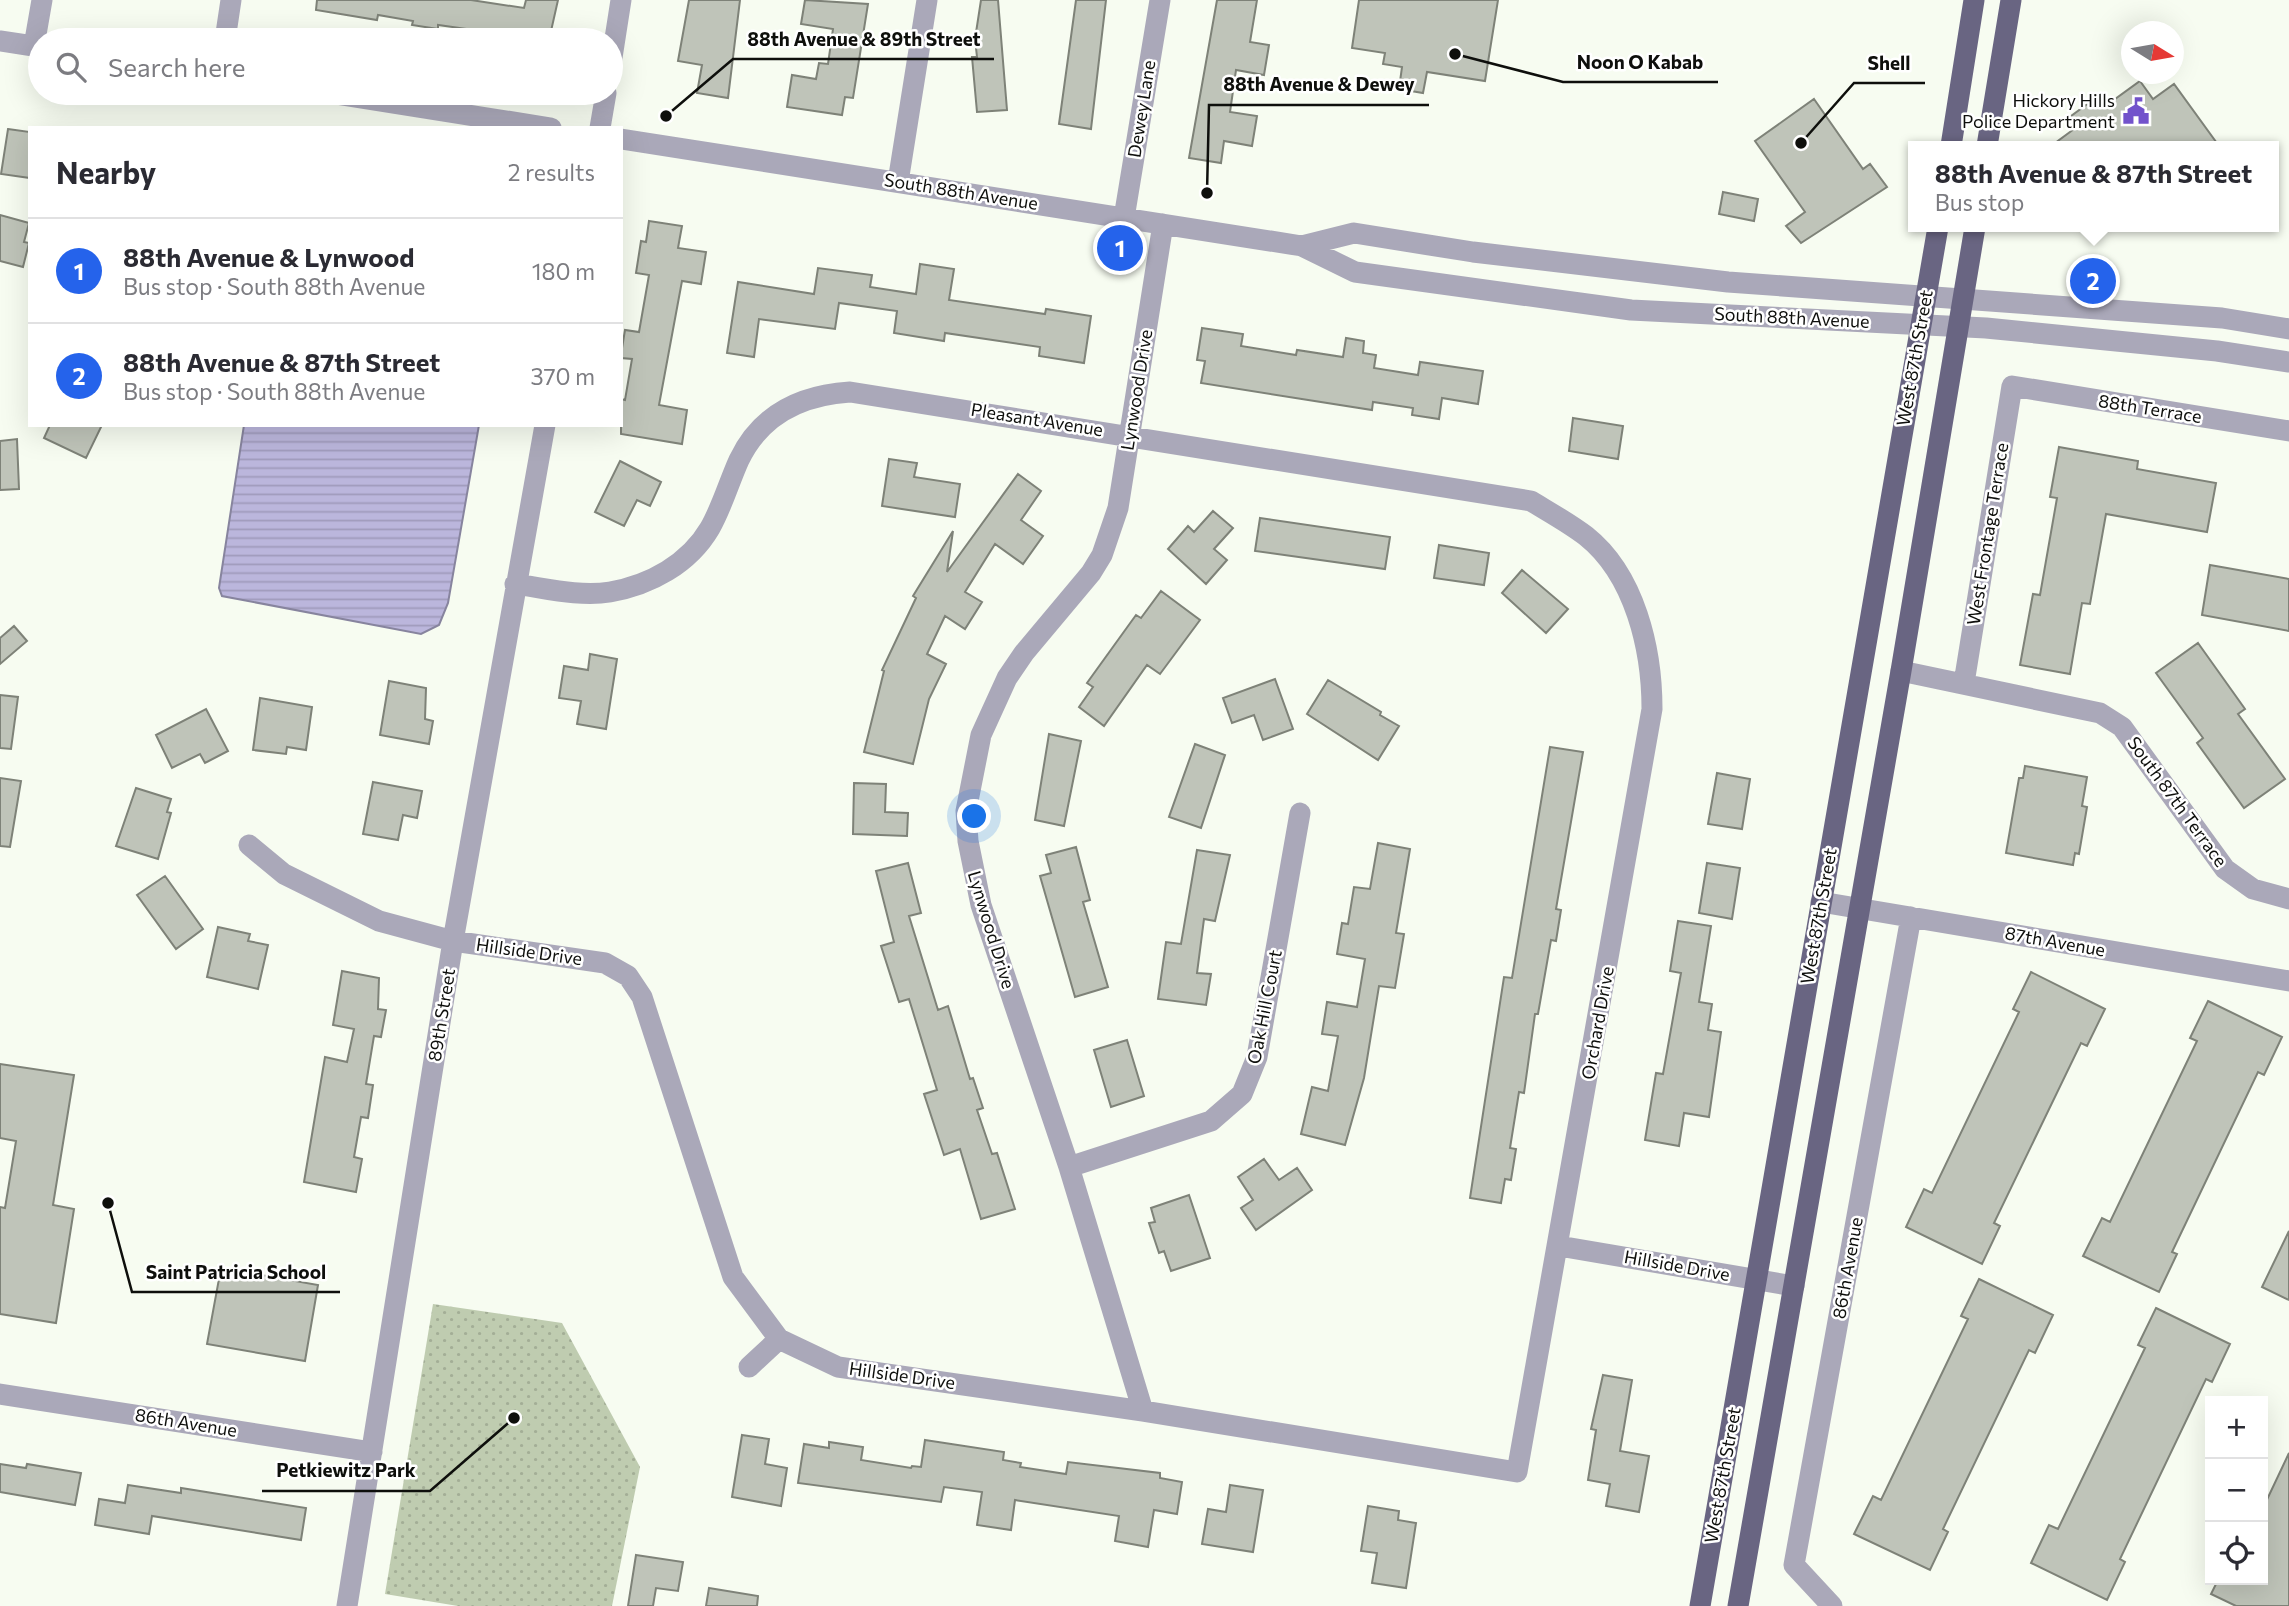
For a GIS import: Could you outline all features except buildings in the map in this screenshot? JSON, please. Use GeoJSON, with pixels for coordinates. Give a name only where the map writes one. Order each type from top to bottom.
{"type":"FeatureCollection","features":[{"type":"Feature","properties":{"kind":"main road"},"geometry":{"type":"LineString","coordinates":[[1952,141],[1974,0]]}},
{"type":"Feature","properties":{"kind":"main road"},"geometry":{"type":"LineString","coordinates":[[1988,141],[2011,0]]}},
{"type":"Feature","properties":{"kind":"main road","name":"West 87th Street"},"geometry":{"type":"LineString","coordinates":[[1700,1606],[1937,232]]}},
{"type":"Feature","properties":{"kind":"main road","name":"West 87th Street"},"geometry":{"type":"LineString","coordinates":[[1738,1606],[1901,670],[1974,232]]}},
{"type":"Feature","properties":{"kind":"street"},"geometry":{"type":"LineString","coordinates":[[39,28],[42,0]]}},
{"type":"Feature","properties":{"kind":"street"},"geometry":{"type":"LineString","coordinates":[[227,28],[232,0]]}},
{"type":"Feature","properties":{"kind":"street"},"geometry":{"type":"LineString","coordinates":[[617,28],[621,0]]}},
{"type":"Feature","properties":{"kind":"street"},"geometry":{"type":"LineString","coordinates":[[898,182],[927,0]]}},
{"type":"Feature","properties":{"kind":"street","name":"Dewey Lane"},"geometry":{"type":"LineString","coordinates":[[1124,218],[1160,0]]}},
{"type":"Feature","properties":{"kind":"street"},"geometry":{"type":"LineString","coordinates":[[0,41],[28,46]]}},
{"type":"Feature","properties":{"kind":"street"},"geometry":{"type":"LineString","coordinates":[[405,105],[538,126]]}},
{"type":"Feature","properties":{"kind":"street"},"geometry":{"type":"LineString","coordinates":[[600,126],[604,105]]}},
{"type":"Feature","properties":{"kind":"street","name":"South 88th Avenue"},"geometry":{"type":"LineString","coordinates":[[623,139],[1302,246],[1355,272],[1631,310],[1959,327],[2217,351],[2289,362]]}},
{"type":"Feature","properties":{"kind":"street","name":"Lynwood Drive"},"geometry":{"type":"LineString","coordinates":[[1143,1411],[1069,1167],[981,905],[968,841],[966,811],[981,735],[1007,678],[1102,555],[1118,508],[1163,224]]}},
{"type":"Feature","properties":{"kind":"street","name":"South 88th Avenue"},"geometry":{"type":"LineString","coordinates":[[1302,246],[1354,233],[1474,252],[1728,282],[2222,318],[2289,329]]}},
{"type":"Feature","properties":{"kind":"street","name":"88th Terrace"},"geometry":{"type":"LineString","coordinates":[[2012,386],[2289,431]]}},
{"type":"Feature","properties":{"kind":"street","name":"West Frontage Terrace"},"geometry":{"type":"LineString","coordinates":[[1964,683],[2012,386]]}},
{"type":"Feature","properties":{"kind":"street","name":"Pleasant Avenue"},"geometry":{"type":"LineString","coordinates":[[515,584],[578,592],[608,592],[638,585],[667,573],[709,529],[741,456],[759,430],[776,413],[824,393],[850,392],[1531,500],[1587,537],[1622,576]]}},
{"type":"Feature","properties":{"kind":"street","name":"89th Street"},"geometry":{"type":"LineString","coordinates":[[347,1606],[453,941],[545,427]]}},
{"type":"Feature","properties":{"kind":"street","name":"Orchard Drive"},"geometry":{"type":"LineString","coordinates":[[1517,1472],[1652,709],[1652,679],[1647,646],[1622,576]]}},
{"type":"Feature","properties":{"kind":"street","name":"South 87th Terrace"},"geometry":{"type":"LineString","coordinates":[[1901,670],[2100,713],[2122,727],[2224,869],[2253,888],[2289,899]]}},
{"type":"Feature","properties":{"kind":"street","name":"Oak Hill Court"},"geometry":{"type":"LineString","coordinates":[[1069,1167],[1211,1121],[1242,1094],[1258,1057],[1300,813]]}},
{"type":"Feature","properties":{"kind":"street","name":"Hillside Drive"},"geometry":{"type":"LineString","coordinates":[[249,845],[284,874],[379,921],[453,941],[605,963],[628,975],[642,996],[733,1277],[779,1339],[838,1367],[1143,1411],[1517,1472]]}},
{"type":"Feature","properties":{"kind":"street","name":"87th Avenue"},"geometry":{"type":"LineString","coordinates":[[1821,902],[2289,981]]}},
{"type":"Feature","properties":{"kind":"street","name":"86th Avenue"},"geometry":{"type":"LineString","coordinates":[[1832,1606],[1794,1565],[1911,917]]}},
{"type":"Feature","properties":{"kind":"street","name":"Hillside Drive"},"geometry":{"type":"LineString","coordinates":[[1559,1246],[1794,1286]]}},
{"type":"Feature","properties":{"kind":"street"},"geometry":{"type":"LineString","coordinates":[[749,1367],[779,1339]]}},
{"type":"Feature","properties":{"kind":"street","name":"86th Avenue"},"geometry":{"type":"LineString","coordinates":[[0,1394],[372,1452]]}},
{"type":"Feature","properties":{"kind":"green space"},"geometry":{"type":"Polygon","coordinates":[[[433,1304],[562,1323],[640,1467],[612,1606],[458,1606],[385,1594],[433,1304]]]}},
{"type":"Feature","properties":{"kind":"shaded area"},"geometry":{"type":"Polygon","coordinates":[[[244,427],[479,427],[448,603],[439,625],[421,634],[222,596],[219,588],[244,427]]]}},
{"type":"Feature","properties":{"kind":"place","name":"Noon O Kabab"},"geometry":{"type":"Point","coordinates":[1455,54]}},
{"type":"Feature","properties":{"kind":"place","name":"Hickory Hills Police Department"},"geometry":{"type":"Point","coordinates":[2136,111]}},
{"type":"Feature","properties":{"kind":"place","name":"88th Avenue & 89th Street"},"geometry":{"type":"Point","coordinates":[666,116]}},
{"type":"Feature","properties":{"kind":"place","name":"Shell"},"geometry":{"type":"Point","coordinates":[1801,143]}},
{"type":"Feature","properties":{"kind":"place","name":"88th Avenue & Dewey"},"geometry":{"type":"Point","coordinates":[1207,193]}},
{"type":"Feature","properties":{"kind":"place","name":"88th Avenue & Lynwood"},"geometry":{"type":"Point","coordinates":[1120,248]}},
{"type":"Feature","properties":{"kind":"place","name":"88th Avenue & 87th Street"},"geometry":{"type":"Point","coordinates":[2093,281]}},
{"type":"Feature","properties":{"kind":"place","name":"Saint Patricia School"},"geometry":{"type":"Point","coordinates":[108,1203]}},
{"type":"Feature","properties":{"kind":"place","name":"Petkiewitz Park"},"geometry":{"type":"Point","coordinates":[514,1418]}}]}
